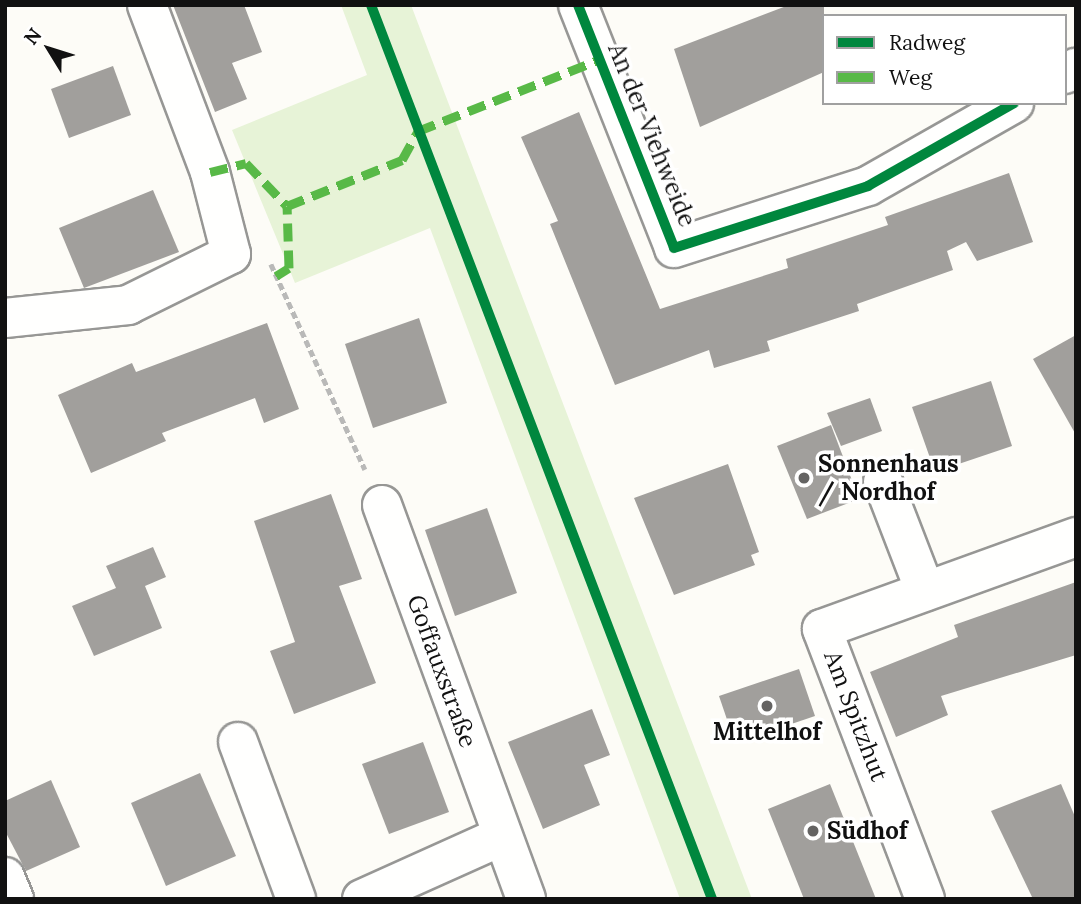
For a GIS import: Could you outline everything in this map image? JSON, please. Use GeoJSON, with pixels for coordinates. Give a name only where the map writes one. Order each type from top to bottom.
{"type":"FeatureCollection","features":[{"type":"Feature","properties":{"kind":"street"},"geometry":{"type":"LineString","coordinates":[[5,318],[128,305],[231,254],[210,172],[147,5]]}},
{"type":"Feature","properties":{"kind":"street","name":"An der Viehweide"},"geometry":{"type":"LineString","coordinates":[[578,5],[674,248],[868,186],[1010,105]]}},
{"type":"Feature","properties":{"kind":"street"},"geometry":{"type":"LineString","coordinates":[[883,482],[925,591]]}},
{"type":"Feature","properties":{"kind":"street","name":"Goffauxstraße"},"geometry":{"type":"LineString","coordinates":[[382,505],[526,899]]}},
{"type":"Feature","properties":{"kind":"street","name":"Am Spitzhut"},"geometry":{"type":"LineString","coordinates":[[925,899],[822,629],[1076,537]]}},
{"type":"Feature","properties":{"kind":"street"},"geometry":{"type":"LineString","coordinates":[[238,742],[296,899]]}},
{"type":"Feature","properties":{"kind":"street"},"geometry":{"type":"LineString","coordinates":[[362,899],[502,836]]}},
{"type":"Feature","properties":{"kind":"street"},"geometry":{"type":"LineString","coordinates":[[5,877],[14,899]]}},
{"type":"Feature","properties":{"kind":"path"},"geometry":{"type":"LineString","coordinates":[[231,254],[261,240],[382,505]]}},
{"type":"Feature","properties":{"kind":"green space"},"geometry":{"type":"Polygon","coordinates":[[[341,5],[411,5],[752,899],[680,899],[430,228],[295,283],[232,130],[367,75],[341,5]]]}},
{"type":"Feature","properties":{"kind":"building"},"geometry":{"type":"Polygon","coordinates":[[[173,5],[244,5],[262,52],[232,63],[247,99],[215,112],[173,5]]]}},
{"type":"Feature","properties":{"kind":"building"},"geometry":{"type":"Polygon","coordinates":[[[789,5],[824,5],[822,73],[700,127],[674,49],[789,5]]]}},
{"type":"Feature","properties":{"kind":"building"},"geometry":{"type":"Polygon","coordinates":[[[113,66],[131,115],[69,138],[51,89],[113,66]]]}},
{"type":"Feature","properties":{"kind":"building"},"geometry":{"type":"Polygon","coordinates":[[[579,112],[660,309],[788,268],[786,259],[888,225],[885,217],[1009,173],[1033,242],[977,261],[966,242],[947,251],[953,270],[857,304],[859,311],[767,341],[770,351],[714,368],[709,350],[615,385],[550,224],[558,221],[521,137],[579,112]]]}},
{"type":"Feature","properties":{"kind":"building"},"geometry":{"type":"Polygon","coordinates":[[[153,190],[179,252],[84,288],[59,228],[153,190]]]}},
{"type":"Feature","properties":{"kind":"building"},"geometry":{"type":"Polygon","coordinates":[[[419,318],[447,403],[373,428],[345,344],[419,318]]]}},
{"type":"Feature","properties":{"kind":"building"},"geometry":{"type":"Polygon","coordinates":[[[267,323],[299,409],[264,423],[255,398],[162,433],[166,441],[91,473],[58,395],[132,363],[136,372],[267,323]]]}},
{"type":"Feature","properties":{"kind":"building"},"geometry":{"type":"Polygon","coordinates":[[[1076,335],[1076,435],[1033,359],[1076,335]]]}},
{"type":"Feature","properties":{"kind":"building"},"geometry":{"type":"Polygon","coordinates":[[[991,381],[1012,446],[935,472],[912,407],[991,381]]]}},
{"type":"Feature","properties":{"kind":"building"},"geometry":{"type":"Polygon","coordinates":[[[870,398],[882,431],[841,446],[827,413],[870,398]]]}},
{"type":"Feature","properties":{"kind":"building","name":"Sonnenhaus / Nordhof"},"geometry":{"type":"Polygon","coordinates":[[[831,425],[859,499],[807,519],[777,446],[831,425]]]}},
{"type":"Feature","properties":{"kind":"building"},"geometry":{"type":"Polygon","coordinates":[[[728,464],[759,552],[751,555],[755,565],[674,595],[634,498],[728,464]]]}},
{"type":"Feature","properties":{"kind":"building"},"geometry":{"type":"Polygon","coordinates":[[[331,494],[362,579],[339,586],[376,683],[294,714],[270,651],[295,642],[254,521],[331,494]]]}},
{"type":"Feature","properties":{"kind":"building"},"geometry":{"type":"Polygon","coordinates":[[[487,508],[517,593],[455,616],[425,530],[487,508]]]}},
{"type":"Feature","properties":{"kind":"building"},"geometry":{"type":"Polygon","coordinates":[[[153,547],[166,577],[145,586],[162,628],[94,656],[72,606],[116,588],[106,566],[153,547]]]}},
{"type":"Feature","properties":{"kind":"building"},"geometry":{"type":"Polygon","coordinates":[[[1076,582],[1076,655],[941,696],[948,715],[896,737],[870,672],[958,637],[954,625],[1076,582]]]}},
{"type":"Feature","properties":{"kind":"building","name":"Mittelhof"},"geometry":{"type":"Polygon","coordinates":[[[799,669],[815,716],[735,743],[719,696],[799,669]]]}},
{"type":"Feature","properties":{"kind":"building"},"geometry":{"type":"Polygon","coordinates":[[[592,709],[610,755],[584,765],[600,805],[543,829],[508,742],[592,709]]]}},
{"type":"Feature","properties":{"kind":"building"},"geometry":{"type":"Polygon","coordinates":[[[423,742],[449,812],[389,834],[362,764],[423,742]]]}},
{"type":"Feature","properties":{"kind":"building"},"geometry":{"type":"Polygon","coordinates":[[[200,773],[236,856],[166,886],[131,803],[200,773]]]}},
{"type":"Feature","properties":{"kind":"building"},"geometry":{"type":"Polygon","coordinates":[[[51,780],[80,847],[26,871],[5,831],[5,801],[51,780]]]}},
{"type":"Feature","properties":{"kind":"building","name":"Südhof"},"geometry":{"type":"Polygon","coordinates":[[[830,784],[876,899],[804,899],[768,809],[830,784]]]}},
{"type":"Feature","properties":{"kind":"building"},"geometry":{"type":"Polygon","coordinates":[[[1061,784],[1076,819],[1076,899],[1033,899],[991,811],[1061,784]]]}},
{"type":"Feature","properties":{"kind":"marked path"},"geometry":{"type":"LineString","coordinates":[[210,172],[246,163],[287,206],[402,160],[418,131],[598,60]]}},
{"type":"Feature","properties":{"kind":"marked path"},"geometry":{"type":"LineString","coordinates":[[276,276],[289,268],[287,206]]}},
{"type":"Feature","properties":{"kind":"cycle path"},"geometry":{"type":"LineString","coordinates":[[371,5],[712,899]]}},
{"type":"Feature","properties":{"kind":"cycle path"},"geometry":{"type":"LineString","coordinates":[[578,5],[674,248],[868,186],[1010,105]]}},
{"type":"Feature","properties":{"kind":"place","name":"Sonnenhaus / Nordhof"},"geometry":{"type":"Point","coordinates":[804,478]}},
{"type":"Feature","properties":{"kind":"place","name":"Mittelhof"},"geometry":{"type":"Point","coordinates":[767,706]}},
{"type":"Feature","properties":{"kind":"place","name":"Südhof"},"geometry":{"type":"Point","coordinates":[813,831]}}]}
